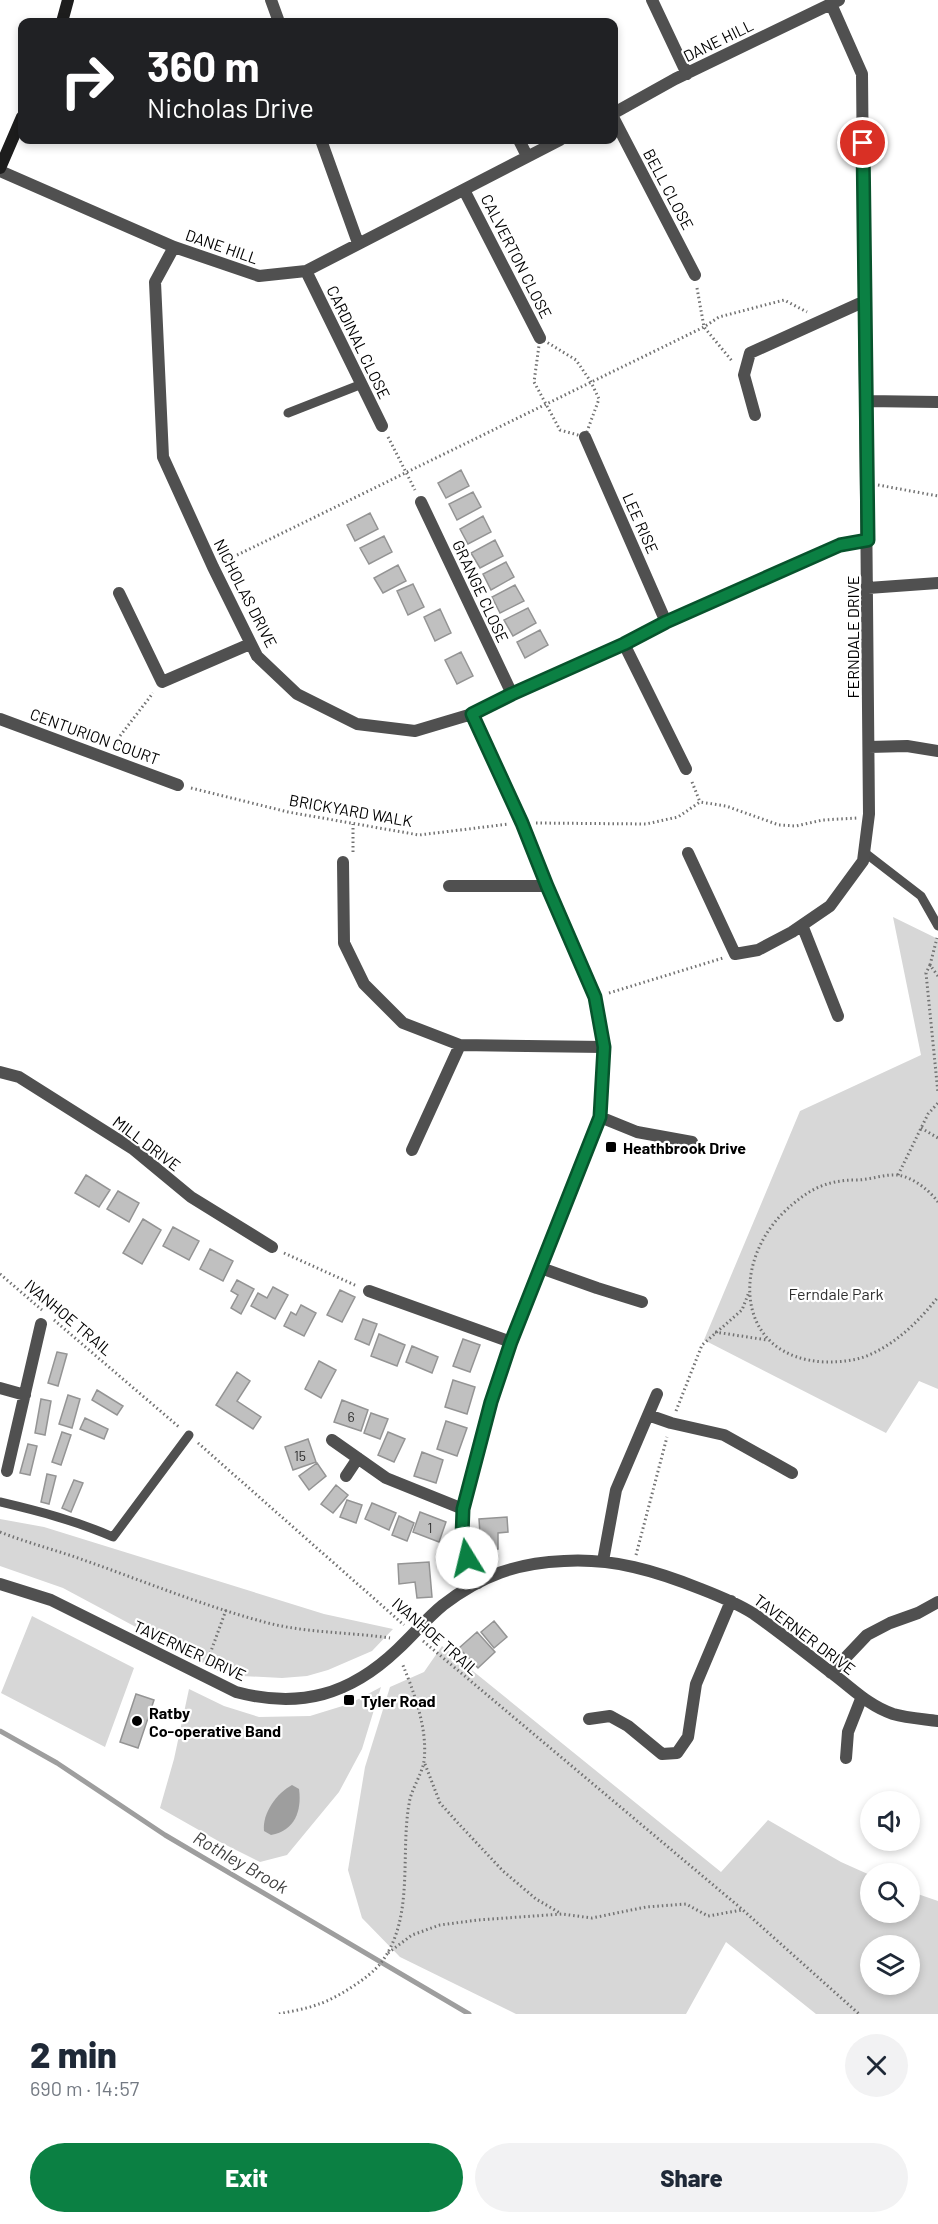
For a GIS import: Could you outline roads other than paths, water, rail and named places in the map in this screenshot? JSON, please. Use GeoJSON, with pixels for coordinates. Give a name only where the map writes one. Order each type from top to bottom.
{"type":"FeatureCollection","features":[{"type":"Feature","properties":{"kind":"street"},"geometry":{"type":"LineString","coordinates":[[63,18],[68,0]]}},
{"type":"Feature","properties":{"kind":"street"},"geometry":{"type":"LineString","coordinates":[[271,0],[278,18]]}},
{"type":"Feature","properties":{"kind":"street"},"geometry":{"type":"LineString","coordinates":[[652,0],[687,74]]}},
{"type":"Feature","properties":{"kind":"street","name":"DANE HILL"},"geometry":{"type":"LineString","coordinates":[[618,111],[687,74],[835,2]]}},
{"type":"Feature","properties":{"kind":"street","name":"FERNDALE DRIVE"},"geometry":{"type":"LineString","coordinates":[[688,854],[735,954],[758,950],[830,906],[863,861],[869,818],[869,747],[862,74],[835,2]]}},
{"type":"Feature","properties":{"kind":"street"},"geometry":{"type":"LineString","coordinates":[[0,169],[18,126]]}},
{"type":"Feature","properties":{"kind":"street","name":"BELL CLOSE"},"geometry":{"type":"LineString","coordinates":[[618,127],[695,275]]}},
{"type":"Feature","properties":{"kind":"street"},"geometry":{"type":"LineString","coordinates":[[322,144],[358,243]]}},
{"type":"Feature","properties":{"kind":"street"},"geometry":{"type":"LineString","coordinates":[[521,144],[527,156]]}},
{"type":"Feature","properties":{"kind":"street","name":"DANE HILL"},"geometry":{"type":"LineString","coordinates":[[0,169],[174,247],[259,276],[306,271],[552,144]]}},
{"type":"Feature","properties":{"kind":"street","name":"CALVERTON CLOSE"},"geometry":{"type":"LineString","coordinates":[[464,190],[540,338]]}},
{"type":"Feature","properties":{"kind":"street","name":"NICHOLAS DRIVE"},"geometry":{"type":"LineString","coordinates":[[174,247],[155,282],[163,457],[257,656],[297,694],[357,724],[415,731],[472,714],[624,644],[666,622],[840,545],[868,540]]}},
{"type":"Feature","properties":{"kind":"street","name":"CARDINAL CLOSE"},"geometry":{"type":"LineString","coordinates":[[306,271],[382,426]]}},
{"type":"Feature","properties":{"kind":"street"},"geometry":{"type":"LineString","coordinates":[[755,415],[744,375],[750,353],[865,301]]}},
{"type":"Feature","properties":{"kind":"street"},"geometry":{"type":"LineString","coordinates":[[866,401],[938,402]]}},
{"type":"Feature","properties":{"kind":"street","name":"LEE RISE"},"geometry":{"type":"LineString","coordinates":[[585,437],[666,622]]}},
{"type":"Feature","properties":{"kind":"street","name":"GRANGE CLOSE"},"geometry":{"type":"LineString","coordinates":[[421,502],[512,694]]}},
{"type":"Feature","properties":{"kind":"street"},"geometry":{"type":"LineString","coordinates":[[868,588],[938,583]]}},
{"type":"Feature","properties":{"kind":"street"},"geometry":{"type":"LineString","coordinates":[[119,593],[162,682],[250,644]]}},
{"type":"Feature","properties":{"kind":"street"},"geometry":{"type":"LineString","coordinates":[[624,644],[686,770]]}},
{"type":"Feature","properties":{"kind":"street"},"geometry":{"type":"LineString","coordinates":[[472,714],[522,823],[595,997],[604,1047],[600,1117],[511,1342],[491,1402],[463,1509],[462,1536],[467,1558],[478,1582]]}},
{"type":"Feature","properties":{"kind":"street","name":"CENTURION COURT"},"geometry":{"type":"LineString","coordinates":[[0,719],[177,785]]}},
{"type":"Feature","properties":{"kind":"street"},"geometry":{"type":"LineString","coordinates":[[869,747],[908,746],[938,752]]}},
{"type":"Feature","properties":{"kind":"street"},"geometry":{"type":"LineString","coordinates":[[343,862],[344,943],[364,984],[403,1023],[460,1045],[604,1047]]}},
{"type":"Feature","properties":{"kind":"street"},"geometry":{"type":"LineString","coordinates":[[449,886],[547,886]]}},
{"type":"Feature","properties":{"kind":"street"},"geometry":{"type":"LineString","coordinates":[[802,925],[838,1016]]}},
{"type":"Feature","properties":{"kind":"street"},"geometry":{"type":"LineString","coordinates":[[412,1150],[460,1045]]}},
{"type":"Feature","properties":{"kind":"street","name":"MILL DRIVE"},"geometry":{"type":"LineString","coordinates":[[0,1072],[19,1077],[133,1149],[191,1197],[272,1247]]}},
{"type":"Feature","properties":{"kind":"street"},"geometry":{"type":"LineString","coordinates":[[600,1117],[637,1132],[692,1142]]}},
{"type":"Feature","properties":{"kind":"street"},"geometry":{"type":"LineString","coordinates":[[541,1268],[642,1302]]}},
{"type":"Feature","properties":{"kind":"street"},"geometry":{"type":"LineString","coordinates":[[369,1291],[511,1342]]}},
{"type":"Feature","properties":{"kind":"street"},"geometry":{"type":"LineString","coordinates":[[7,1471],[43,1318]]}},
{"type":"Feature","properties":{"kind":"street"},"geometry":{"type":"LineString","coordinates":[[0,1388],[25,1395]]}},
{"type":"Feature","properties":{"kind":"street"},"geometry":{"type":"LineString","coordinates":[[603,1561],[616,1490],[657,1394]]}},
{"type":"Feature","properties":{"kind":"street"},"geometry":{"type":"LineString","coordinates":[[648,1415],[671,1423],[724,1435],[792,1473]]}},
{"type":"Feature","properties":{"kind":"street"},"geometry":{"type":"LineString","coordinates":[[332,1440],[386,1478],[463,1509]]}},
{"type":"Feature","properties":{"kind":"street"},"geometry":{"type":"LineString","coordinates":[[346,1476],[358,1458]]}},
{"type":"Feature","properties":{"kind":"street","name":"TAVERNER DRIVE"},"geometry":{"type":"LineString","coordinates":[[0,1584],[51,1600],[236,1692],[261,1698],[284,1700],[336,1691],[361,1678],[396,1651],[442,1606],[478,1582],[505,1570],[531,1563],[603,1561],[633,1565],[731,1601],[752,1613],[831,1673],[861,1699],[893,1714],[938,1721]]}},
{"type":"Feature","properties":{"kind":"street"},"geometry":{"type":"LineString","coordinates":[[590,1719],[610,1716],[628,1726],[662,1754],[677,1754],[688,1737],[696,1684],[731,1601]]}},
{"type":"Feature","properties":{"kind":"street"},"geometry":{"type":"LineString","coordinates":[[831,1673],[867,1635],[938,1602]]}},
{"type":"Feature","properties":{"kind":"street"},"geometry":{"type":"LineString","coordinates":[[846,1758],[848,1731],[861,1699]]}},
{"type":"Feature","properties":{"kind":"lane"},"geometry":{"type":"LineString","coordinates":[[288,413],[362,384]]}},
{"type":"Feature","properties":{"kind":"lane"},"geometry":{"type":"LineString","coordinates":[[864,852],[921,896],[938,926]]}},
{"type":"Feature","properties":{"kind":"lane"},"geometry":{"type":"LineString","coordinates":[[0,1502],[44,1513],[113,1537],[189,1435]]}},
{"type":"Feature","properties":{"kind":"waterway","name":"Rothley Brook"},"geometry":{"type":"LineString","coordinates":[[0,1731],[57,1763],[165,1835],[469,2014]]}},
{"type":"Feature","properties":{"kind":"place","name":"Heathbrook Drive"},"geometry":{"type":"Point","coordinates":[611,1147]}},
{"type":"Feature","properties":{"kind":"place","name":"Tyler Road"},"geometry":{"type":"Point","coordinates":[349,1700]}},
{"type":"Feature","properties":{"kind":"place","name":"Ratby Co-operative Band"},"geometry":{"type":"Point","coordinates":[137,1721]}},
{"type":"Feature","properties":{"kind":"park label","name":"Ferndale Park"},"geometry":{"type":"Point","coordinates":[836,1293]}}]}
